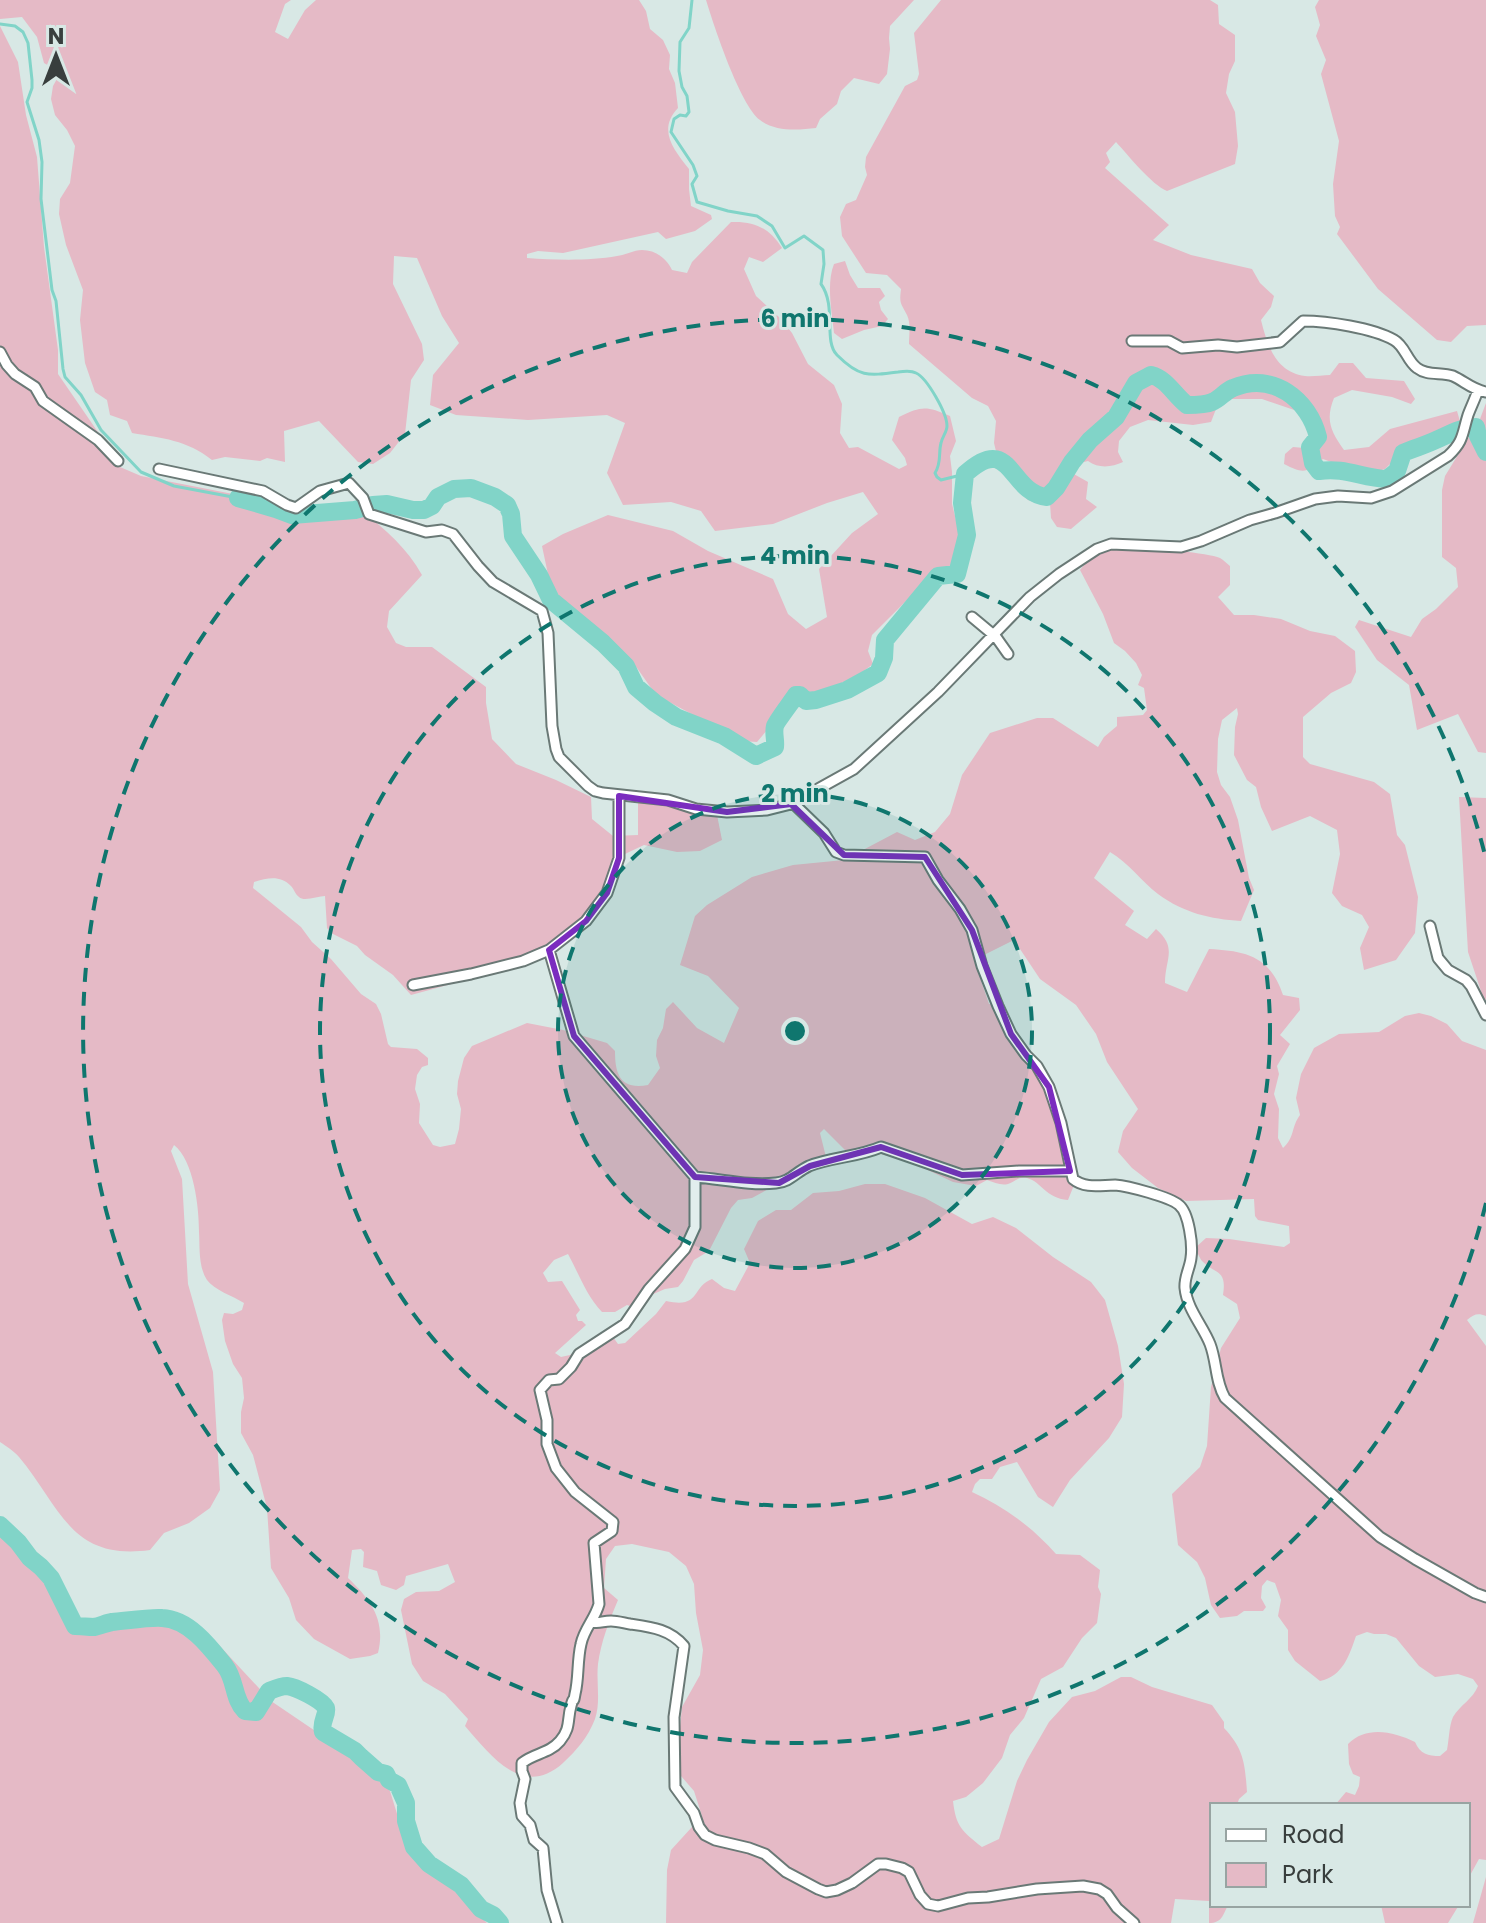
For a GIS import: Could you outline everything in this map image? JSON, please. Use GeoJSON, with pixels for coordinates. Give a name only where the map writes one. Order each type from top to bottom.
{"type":"FeatureCollection","features":[{"type":"Feature","properties":{"kind":"street"},"geometry":{"type":"LineString","coordinates":[[159,469],[263,491],[296,508],[320,491],[349,483],[363,498],[369,514],[426,532],[442,530],[453,534],[493,582],[542,611],[548,633],[552,726],[556,749],[566,764],[595,791],[668,800],[696,809],[727,812],[767,810],[793,803],[854,769],[938,692],[1030,597],[1103,546],[1141,544],[1181,547],[1315,499],[1380,496],[1456,449],[1482,391],[1451,376],[1425,373],[1414,366],[1396,340],[1324,321],[1303,321],[1280,342],[1237,347],[1182,348],[1169,341],[1132,341]]}},
{"type":"Feature","properties":{"kind":"street"},"geometry":{"type":"LineString","coordinates":[[0,352],[15,374],[35,387],[43,401],[98,440],[118,461]]}},
{"type":"Feature","properties":{"kind":"street"},"geometry":{"type":"LineString","coordinates":[[972,617],[993,634],[1008,654]]}},
{"type":"Feature","properties":{"kind":"street"},"geometry":{"type":"LineString","coordinates":[[413,985],[523,961],[549,950],[586,921],[607,893],[619,858],[619,796]]}},
{"type":"Feature","properties":{"kind":"street"},"geometry":{"type":"LineString","coordinates":[[793,803],[824,833],[836,852],[844,855],[925,857],[972,930],[982,966],[1011,1034],[1037,1066],[1049,1087],[1061,1123],[1073,1179],[1077,1183],[1093,1186],[1132,1187],[1178,1203],[1184,1210],[1192,1247],[1185,1287],[1198,1324],[1210,1343],[1218,1385],[1225,1398],[1380,1537],[1486,1597]]}},
{"type":"Feature","properties":{"kind":"street"},"geometry":{"type":"LineString","coordinates":[[1430,926],[1438,958],[1448,970],[1466,980],[1486,1015]]}},
{"type":"Feature","properties":{"kind":"street"},"geometry":{"type":"LineString","coordinates":[[549,950],[574,1036],[695,1177],[695,1227],[685,1249],[649,1289],[625,1324],[579,1354],[559,1379],[549,1380],[540,1390],[547,1420],[547,1444],[556,1468],[575,1492],[613,1522],[612,1531],[594,1543],[593,1547],[599,1604],[597,1613],[585,1629],[581,1644],[575,1696],[566,1732],[548,1752],[522,1763],[525,1779],[520,1803],[522,1816],[530,1825],[534,1840],[543,1848],[547,1890],[557,1923]]}},
{"type":"Feature","properties":{"kind":"street"},"geometry":{"type":"LineString","coordinates":[[695,1177],[751,1184],[787,1182],[810,1166],[866,1154],[881,1147],[962,1175],[1070,1171]]}},
{"type":"Feature","properties":{"kind":"street"},"geometry":{"type":"LineString","coordinates":[[591,1622],[611,1621],[667,1631],[684,1646],[674,1717],[675,1787],[705,1835],[765,1854],[786,1872],[826,1892],[852,1883],[878,1864],[886,1864],[909,1872],[924,1901],[933,1905],[1037,1889],[1083,1886],[1107,1894],[1134,1923]]}},
{"type":"Feature","properties":{"kind":"highlighted area"},"geometry":{"type":"Polygon","coordinates":[[[619,796],[727,812],[791,804],[844,855],[925,857],[972,930],[1011,1034],[1049,1087],[1070,1171],[962,1175],[881,1147],[810,1166],[779,1183],[695,1177],[574,1036],[549,950],[586,921],[607,893],[619,858],[619,796]]]}},
{"type":"Feature","properties":{"kind":"green space"},"geometry":{"type":"Polygon","coordinates":[[[0,0],[291,0],[285,4],[275,32],[288,39],[305,10],[316,0],[639,0],[646,11],[650,29],[663,40],[670,55],[669,69],[675,83],[678,108],[672,116],[668,132],[673,147],[689,169],[691,206],[711,215],[712,219],[695,231],[666,239],[658,232],[563,253],[538,251],[527,254],[527,258],[595,259],[647,250],[660,256],[672,270],[687,273],[692,262],[731,222],[754,225],[772,235],[782,248],[763,262],[749,257],[744,269],[756,296],[792,333],[808,364],[834,385],[842,404],[840,433],[849,448],[858,447],[899,469],[907,465],[892,440],[899,417],[924,409],[950,416],[956,441],[950,456],[952,504],[961,540],[954,563],[926,581],[872,635],[868,651],[873,664],[824,692],[806,692],[785,698],[757,742],[742,741],[656,695],[637,668],[563,603],[549,579],[542,546],[608,515],[673,531],[708,551],[773,579],[788,614],[806,629],[827,617],[819,569],[852,533],[878,514],[863,492],[773,524],[715,531],[701,511],[671,502],[623,505],[607,473],[625,423],[607,415],[528,420],[456,415],[430,405],[433,375],[459,343],[442,316],[417,258],[394,256],[393,284],[422,344],[424,360],[411,380],[405,434],[390,453],[373,464],[358,462],[319,421],[284,431],[285,462],[267,458],[260,461],[225,457],[212,460],[184,444],[132,433],[127,421],[110,415],[107,400],[95,392],[85,363],[80,320],[83,290],[66,245],[59,214],[60,199],[70,183],[75,146],[55,115],[51,99],[58,77],[56,70],[44,63],[37,37],[22,17],[0,19],[0,0]]]}},
{"type":"Feature","properties":{"kind":"green space"},"geometry":{"type":"Polygon","coordinates":[[[706,0],[914,0],[890,26],[887,74],[879,84],[854,78],[841,91],[837,104],[820,119],[816,128],[795,130],[766,124],[752,112],[728,64],[706,0]]]}},
{"type":"Feature","properties":{"kind":"green space"},"geometry":{"type":"Polygon","coordinates":[[[941,0],[1210,0],[1218,5],[1219,24],[1235,35],[1235,61],[1226,93],[1235,112],[1238,146],[1235,164],[1167,191],[1147,176],[1116,142],[1106,153],[1110,162],[1105,168],[1169,225],[1153,240],[1191,255],[1252,269],[1260,283],[1274,296],[1271,307],[1261,320],[1274,356],[1286,369],[1305,376],[1330,375],[1339,363],[1353,363],[1366,378],[1404,381],[1415,399],[1411,404],[1392,397],[1352,390],[1334,398],[1331,426],[1344,450],[1369,447],[1390,429],[1457,411],[1461,425],[1457,436],[1418,454],[1397,457],[1385,469],[1375,472],[1350,469],[1323,459],[1301,471],[1284,464],[1285,454],[1293,447],[1316,449],[1320,441],[1318,431],[1303,413],[1262,399],[1231,399],[1216,409],[1211,422],[1193,425],[1148,420],[1130,427],[1119,441],[1118,452],[1123,462],[1106,466],[1088,461],[1076,464],[1072,473],[1088,482],[1086,499],[1097,507],[1071,529],[1057,527],[1051,518],[1050,503],[1028,500],[1001,472],[994,443],[996,421],[988,406],[972,398],[909,344],[909,322],[901,303],[901,289],[887,275],[866,273],[842,236],[840,217],[846,204],[856,200],[867,175],[866,157],[905,86],[917,80],[914,33],[941,0]]]}},
{"type":"Feature","properties":{"kind":"green space"},"geometry":{"type":"Polygon","coordinates":[[[1319,0],[1486,0],[1486,325],[1467,326],[1451,342],[1437,340],[1378,289],[1337,234],[1340,227],[1335,216],[1333,184],[1339,141],[1321,74],[1326,60],[1316,36],[1320,25],[1315,7],[1319,0]]]}},
{"type":"Feature","properties":{"kind":"green space"},"geometry":{"type":"Polygon","coordinates":[[[0,26],[18,62],[26,115],[37,157],[58,374],[102,438],[109,460],[141,476],[238,495],[284,517],[362,511],[410,556],[422,575],[389,611],[387,627],[396,643],[406,647],[432,647],[486,687],[492,739],[516,764],[591,797],[592,819],[613,836],[638,835],[638,799],[717,815],[722,840],[700,851],[677,852],[644,845],[616,860],[584,919],[538,952],[488,974],[411,995],[393,975],[357,946],[331,933],[327,928],[325,896],[301,898],[291,886],[278,879],[254,882],[253,888],[301,927],[361,994],[376,1004],[388,1044],[391,1047],[417,1049],[428,1058],[428,1065],[422,1067],[417,1075],[415,1089],[420,1104],[419,1123],[433,1145],[455,1144],[461,1109],[458,1081],[464,1058],[472,1046],[527,1023],[563,1030],[607,1043],[615,1051],[616,1067],[625,1083],[648,1085],[660,1068],[656,1056],[657,1040],[663,1028],[666,1009],[673,1002],[697,1028],[724,1043],[739,1008],[708,976],[680,965],[695,916],[707,905],[752,877],[793,865],[844,860],[897,832],[915,840],[935,832],[950,814],[962,775],[990,733],[1037,718],[1053,718],[1098,747],[1117,726],[1117,717],[1143,715],[1147,710],[1144,688],[1138,685],[1142,675],[1136,663],[1114,643],[1080,570],[1098,554],[1111,549],[1132,548],[1183,551],[1220,558],[1230,566],[1230,585],[1218,597],[1234,615],[1281,619],[1310,631],[1335,636],[1355,651],[1356,672],[1351,683],[1331,693],[1303,717],[1303,757],[1310,764],[1374,782],[1390,794],[1397,835],[1405,845],[1418,897],[1415,933],[1396,960],[1364,970],[1360,948],[1369,927],[1362,915],[1342,906],[1332,893],[1340,854],[1337,830],[1310,816],[1272,831],[1256,787],[1247,780],[1234,755],[1237,708],[1222,720],[1217,772],[1238,820],[1254,890],[1241,921],[1208,917],[1178,906],[1158,894],[1110,852],[1094,878],[1134,911],[1125,925],[1147,939],[1156,929],[1163,936],[1169,948],[1165,983],[1187,992],[1209,949],[1222,950],[1255,958],[1271,972],[1283,995],[1299,998],[1300,1010],[1280,1035],[1290,1044],[1277,1066],[1279,1074],[1274,1094],[1279,1109],[1278,1138],[1283,1148],[1300,1115],[1296,1098],[1301,1074],[1314,1048],[1339,1034],[1379,1032],[1405,1016],[1419,1013],[1447,1024],[1462,1041],[1486,1050],[1486,1316],[1476,1315],[1467,1320],[1486,1346],[1486,1860],[1479,1859],[1470,1875],[1470,1803],[1337,1803],[1346,1792],[1355,1795],[1359,1786],[1360,1777],[1353,1774],[1349,1764],[1348,1744],[1364,1734],[1390,1733],[1415,1742],[1425,1754],[1440,1756],[1447,1750],[1453,1717],[1478,1686],[1473,1679],[1458,1674],[1435,1677],[1419,1666],[1396,1638],[1367,1632],[1356,1636],[1340,1670],[1320,1681],[1295,1661],[1288,1650],[1288,1630],[1278,1616],[1281,1600],[1275,1583],[1267,1580],[1262,1586],[1261,1598],[1266,1607],[1263,1611],[1244,1611],[1237,1616],[1220,1618],[1211,1605],[1205,1578],[1197,1562],[1178,1545],[1172,1494],[1200,1467],[1207,1446],[1211,1387],[1221,1348],[1240,1318],[1237,1304],[1223,1295],[1222,1277],[1202,1261],[1195,1248],[1206,1238],[1284,1247],[1290,1243],[1289,1226],[1258,1220],[1254,1199],[1186,1201],[1158,1188],[1132,1168],[1118,1152],[1123,1131],[1138,1109],[1107,1062],[1096,1034],[1076,1005],[1040,979],[1014,940],[974,960],[989,1004],[992,1004],[1011,1041],[1042,1083],[1074,1185],[1068,1200],[1054,1196],[1027,1178],[1005,1184],[987,1180],[976,1186],[953,1182],[913,1163],[881,1154],[867,1157],[849,1154],[824,1129],[820,1133],[826,1157],[818,1167],[793,1182],[774,1186],[752,1198],[738,1200],[709,1251],[694,1260],[678,1287],[651,1295],[640,1309],[627,1305],[615,1312],[602,1312],[568,1254],[554,1260],[543,1273],[548,1282],[562,1281],[580,1310],[576,1315],[578,1321],[586,1325],[555,1353],[561,1357],[570,1355],[602,1334],[613,1337],[618,1344],[625,1343],[666,1301],[677,1303],[690,1300],[712,1279],[724,1288],[735,1291],[750,1263],[744,1249],[758,1221],[776,1210],[791,1210],[813,1193],[839,1191],[865,1184],[885,1184],[925,1198],[972,1224],[993,1217],[1016,1228],[1091,1282],[1105,1300],[1118,1346],[1124,1384],[1122,1417],[1109,1438],[1070,1480],[1053,1507],[1038,1497],[1017,1462],[1000,1467],[992,1479],[980,1479],[972,1492],[1017,1518],[1056,1554],[1080,1555],[1100,1570],[1097,1623],[1082,1638],[1063,1667],[1041,1679],[1024,1718],[1010,1735],[1002,1758],[983,1783],[966,1797],[953,1801],[954,1810],[961,1828],[982,1847],[999,1839],[1017,1781],[1049,1722],[1072,1697],[1095,1691],[1121,1677],[1131,1677],[1152,1687],[1212,1705],[1240,1750],[1247,1792],[1238,1803],[1210,1803],[1210,1907],[1227,1907],[1217,1922],[1209,1923],[1209,1901],[1175,1899],[1171,1923],[666,1923],[667,1870],[671,1850],[702,1816],[694,1791],[681,1776],[678,1747],[682,1707],[700,1675],[703,1650],[694,1584],[686,1566],[669,1552],[632,1544],[615,1546],[606,1559],[604,1588],[618,1600],[599,1656],[595,1719],[582,1743],[563,1763],[548,1773],[534,1777],[509,1769],[486,1750],[465,1726],[468,1719],[445,1694],[423,1681],[412,1664],[401,1610],[404,1599],[416,1592],[439,1591],[455,1582],[448,1564],[406,1576],[404,1585],[396,1590],[381,1585],[377,1571],[363,1567],[364,1552],[361,1549],[352,1550],[348,1578],[375,1611],[380,1630],[378,1653],[350,1659],[314,1639],[296,1620],[289,1598],[271,1568],[267,1508],[253,1455],[241,1433],[242,1378],[225,1341],[222,1320],[224,1313],[233,1314],[242,1310],[244,1303],[214,1287],[204,1275],[194,1185],[181,1152],[174,1145],[171,1151],[182,1179],[188,1284],[213,1372],[220,1490],[210,1508],[189,1523],[164,1533],[150,1550],[123,1551],[102,1547],[84,1539],[70,1526],[19,1457],[0,1442],[0,26]]]}},
{"type":"Feature","properties":{"kind":"green space"},"geometry":{"type":"Polygon","coordinates":[[[845,261],[858,288],[880,288],[885,296],[879,302],[881,310],[888,319],[882,326],[842,339],[834,333],[830,289],[834,264],[845,261]]]}},
{"type":"Feature","properties":{"kind":"green space"},"geometry":{"type":"Polygon","coordinates":[[[1486,403],[1486,753],[1478,752],[1458,714],[1417,730],[1409,685],[1377,660],[1355,627],[1359,620],[1411,637],[1422,619],[1458,587],[1456,568],[1442,557],[1442,490],[1445,476],[1480,419],[1486,403]]]}},
{"type":"Feature","properties":{"kind":"green space"},"geometry":{"type":"Polygon","coordinates":[[[1459,797],[1486,798],[1486,1000],[1468,952],[1459,797]]]}},
{"type":"Feature","properties":{"kind":"green space"},"geometry":{"type":"Polygon","coordinates":[[[0,1524],[46,1579],[64,1612],[96,1627],[186,1620],[216,1642],[271,1701],[370,1768],[390,1791],[406,1843],[487,1923],[0,1923],[0,1524]]]}},
{"type":"Feature","properties":{"kind":"green space"},"geometry":{"type":"Polygon","coordinates":[[[1486,1877],[1486,1923],[1473,1923],[1486,1877]]]}},
{"type":"Feature","properties":{"kind":"green space"},"geometry":{"type":"Polygon","coordinates":[[[1381,1907],[1458,1907],[1448,1923],[1385,1923],[1381,1907]]]}},
{"type":"Feature","properties":{"kind":"waterway"},"geometry":{"type":"LineString","coordinates":[[692,0],[689,28],[680,42],[679,71],[689,112],[674,119],[671,132],[693,165],[697,176],[692,184],[697,202],[757,216],[772,226],[785,248],[804,236],[823,250],[821,284],[828,302],[833,349],[845,362],[864,373],[910,371],[920,376],[940,405],[947,426],[935,473],[941,480],[965,474]]}},
{"type":"Feature","properties":{"kind":"waterway"},"geometry":{"type":"LineString","coordinates":[[0,24],[15,26],[23,32],[28,43],[32,88],[27,102],[39,140],[41,199],[65,377],[81,395],[101,430],[141,472],[174,486],[238,498]]}},
{"type":"Feature","properties":{"kind":"waterway"},"geometry":{"type":"LineString","coordinates":[[238,498],[292,515],[387,504],[424,510],[432,506],[438,497],[454,489],[471,488],[495,497],[507,505],[513,536],[539,575],[551,600],[626,666],[636,687],[676,717],[724,736],[756,756],[775,747],[775,726],[796,695],[806,701],[816,700],[847,690],[878,673],[884,658],[885,640],[938,576],[957,574],[967,535],[962,503],[965,474],[980,462],[992,459],[1001,461],[1024,486],[1047,497],[1090,440],[1116,417],[1136,383],[1151,375],[1166,384],[1187,405],[1209,403],[1230,389],[1248,384],[1262,383],[1287,392],[1307,411],[1313,424],[1318,437],[1310,447],[1313,463],[1319,471],[1337,470],[1387,479],[1397,471],[1403,453],[1471,427],[1476,427],[1486,452]]}},
{"type":"Feature","properties":{"kind":"waterway"},"geometry":{"type":"LineString","coordinates":[[0,1525],[51,1578],[75,1626],[94,1627],[151,1618],[172,1620],[198,1635],[229,1671],[238,1701],[245,1711],[256,1712],[269,1691],[285,1686],[319,1701],[326,1708],[323,1732],[355,1751],[398,1785],[406,1803],[406,1821],[414,1847],[429,1864],[461,1885],[481,1909],[500,1923]]}}]}
